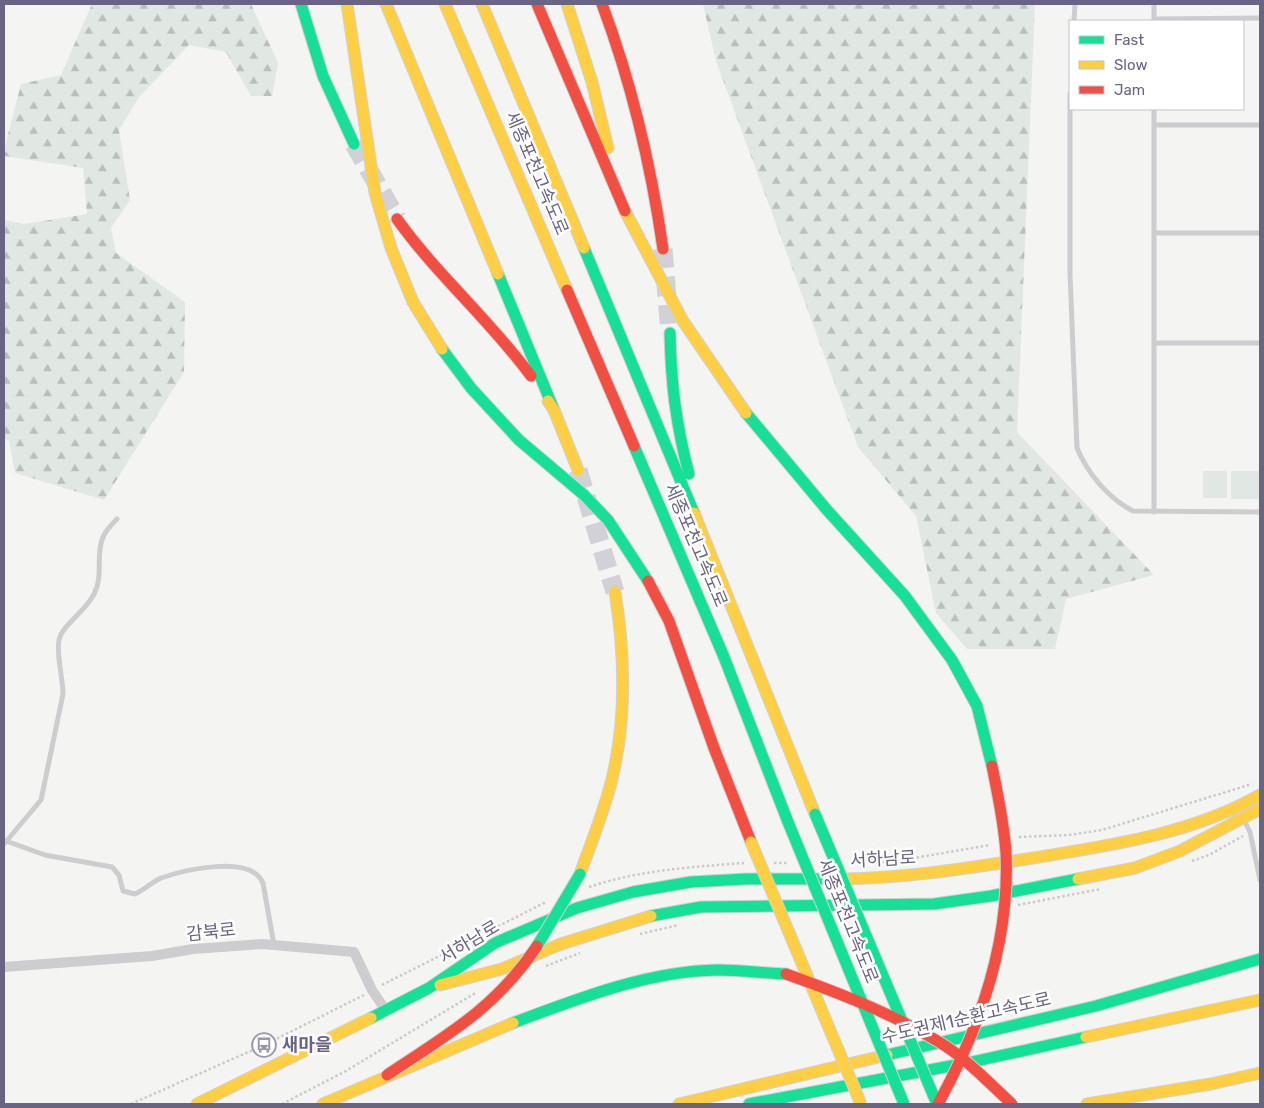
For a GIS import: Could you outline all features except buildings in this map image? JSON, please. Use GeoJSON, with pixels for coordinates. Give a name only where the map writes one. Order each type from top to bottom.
{"type":"FeatureCollection","features":[{"type":"Feature","properties":{"kind":"main road"},"geometry":{"type":"LineString","coordinates":[[301,4],[317,64],[338,113],[354,144]]}},
{"type":"Feature","properties":{"kind":"main road"},"geometry":{"type":"LineString","coordinates":[[348,4],[375,193],[391,248],[413,302],[446,357],[466,382],[519,440],[584,495],[608,520],[645,575],[669,621],[714,748],[751,842],[861,1104]]}},
{"type":"Feature","properties":{"kind":"main road"},"geometry":{"type":"LineString","coordinates":[[386,4],[578,470]]}},
{"type":"Feature","properties":{"kind":"main road","name":"세종포천고속도로"},"geometry":{"type":"LineString","coordinates":[[445,4],[720,648],[788,822],[904,1104]]}},
{"type":"Feature","properties":{"kind":"main road","name":"세종포천고속도로"},"geometry":{"type":"LineString","coordinates":[[482,4],[704,536],[815,814],[938,1104]]}},
{"type":"Feature","properties":{"kind":"main road"},"geometry":{"type":"LineString","coordinates":[[490,4],[526,107]]}},
{"type":"Feature","properties":{"kind":"main road"},"geometry":{"type":"LineString","coordinates":[[537,4],[622,205],[683,321],[751,420],[827,510],[905,596],[952,660],[977,706],[1001,812],[1006,864],[992,976],[977,1022],[957,1073],[938,1104]]}},
{"type":"Feature","properties":{"kind":"main road"},"geometry":{"type":"LineString","coordinates":[[567,4],[592,82],[622,205]]}},
{"type":"Feature","properties":{"kind":"main road"},"geometry":{"type":"LineString","coordinates":[[602,4],[638,115],[651,171],[663,249]]}},
{"type":"Feature","properties":{"kind":"main road"},"geometry":{"type":"LineString","coordinates":[[397,220],[414,245],[437,271],[516,352],[554,410]]}},
{"type":"Feature","properties":{"kind":"main road"},"geometry":{"type":"LineString","coordinates":[[670,332],[671,383],[678,431],[704,536]]}},
{"type":"Feature","properties":{"kind":"main road"},"geometry":{"type":"LineString","coordinates":[[387,1075],[476,1016],[504,988],[532,955],[580,874],[605,804],[620,734],[624,676],[621,624],[615,592]]}},
{"type":"Feature","properties":{"kind":"main road","name":"서하남로"},"geometry":{"type":"LineString","coordinates":[[197,1104],[429,988],[495,943],[577,908],[633,892],[691,882],[719,880],[874,879],[925,875],[1095,848],[1200,823],[1237,808],[1260,795]]}},
{"type":"Feature","properties":{"kind":"main road","name":"서하남로"},"geometry":{"type":"LineString","coordinates":[[429,988],[502,969],[561,944],[657,914],[701,907],[753,904],[891,906],[934,904],[991,896],[1135,868],[1180,851],[1260,810]]}},
{"type":"Feature","properties":{"kind":"main road","name":"수도권제1순환고속도로"},"geometry":{"type":"LineString","coordinates":[[679,1104],[1096,1006],[1260,959]]}},
{"type":"Feature","properties":{"kind":"main road"},"geometry":{"type":"LineString","coordinates":[[323,1104],[387,1075],[573,1000],[646,979],[716,970],[786,974],[834,992],[898,1020],[941,1043],[1012,1104]]}},
{"type":"Feature","properties":{"kind":"main road"},"geometry":{"type":"LineString","coordinates":[[749,1104],[972,1062],[1260,1000]]}},
{"type":"Feature","properties":{"kind":"main road"},"geometry":{"type":"LineString","coordinates":[[1087,1104],[1211,1084],[1260,1073]]}},
{"type":"Feature","properties":{"kind":"street","name":"감북로"},"geometry":{"type":"LineString","coordinates":[[4,967],[152,956],[203,948],[274,945],[354,952],[372,990],[386,1011]]}},
{"type":"Feature","properties":{"kind":"lane"},"geometry":{"type":"LineString","coordinates":[[1074,20],[1075,4]]}},
{"type":"Feature","properties":{"kind":"lane"},"geometry":{"type":"LineString","coordinates":[[1154,4],[1154,20],[1260,18]]}},
{"type":"Feature","properties":{"kind":"lane"},"geometry":{"type":"LineString","coordinates":[[1070,110],[1070,274],[1077,448],[1082,460],[1116,502],[1133,511],[1260,512]]}},
{"type":"Feature","properties":{"kind":"lane"},"geometry":{"type":"LineString","coordinates":[[1154,110],[1154,512]]}},
{"type":"Feature","properties":{"kind":"lane"},"geometry":{"type":"LineString","coordinates":[[1154,125],[1260,125]]}},
{"type":"Feature","properties":{"kind":"lane"},"geometry":{"type":"LineString","coordinates":[[1154,233],[1260,233]]}},
{"type":"Feature","properties":{"kind":"lane"},"geometry":{"type":"LineString","coordinates":[[1154,343],[1260,343]]}},
{"type":"Feature","properties":{"kind":"lane"},"geometry":{"type":"LineString","coordinates":[[117,518],[103,535],[100,576],[94,596],[66,628],[59,641],[64,679],[63,694],[41,800],[5,843],[45,855],[112,867],[119,875],[123,891],[135,894],[160,879],[188,871],[224,866],[248,869],[260,877],[263,883],[274,945]]}},
{"type":"Feature","properties":{"kind":"lane"},"geometry":{"type":"LineString","coordinates":[[1237,808],[1250,832],[1260,880]]}},
{"type":"Feature","properties":{"kind":"path"},"geometry":{"type":"LineString","coordinates":[[1190,861],[1209,855],[1250,832]]}},
{"type":"Feature","properties":{"kind":"path"},"geometry":{"type":"LineString","coordinates":[[1017,906],[1108,888]]}},
{"type":"Feature","properties":{"kind":"path"},"geometry":{"type":"LineString","coordinates":[[632,936],[680,924]]}},
{"type":"Feature","properties":{"kind":"path"},"geometry":{"type":"LineString","coordinates":[[541,968],[586,951]]}},
{"type":"Feature","properties":{"kind":"path"},"geometry":{"type":"LineString","coordinates":[[282,1104],[344,1072],[479,991]]}},
{"type":"Feature","properties":{"kind":"green space"},"geometry":{"type":"Polygon","coordinates":[[[92,4],[251,4],[278,63],[272,96],[251,96],[226,52],[189,45],[139,97],[119,130],[130,200],[111,228],[116,253],[185,302],[184,372],[104,500],[15,473],[9,441],[4,439],[4,220],[24,224],[87,214],[83,168],[4,156],[4,150],[21,84],[61,75],[92,4]]]}},
{"type":"Feature","properties":{"kind":"green space"},"geometry":{"type":"Polygon","coordinates":[[[703,4],[1035,4],[1017,432],[1154,575],[1066,599],[1055,649],[967,649],[936,613],[916,516],[858,447],[716,61],[703,4]]]}},
{"type":"Feature","properties":{"kind":"green space"},"geometry":{"type":"Polygon","coordinates":[[[1203,471],[1227,471],[1227,498],[1203,498],[1203,471]]]}},
{"type":"Feature","properties":{"kind":"green space"},"geometry":{"type":"Polygon","coordinates":[[[1231,471],[1260,471],[1260,499],[1231,499],[1231,471]]]}},
{"type":"Feature","properties":{"kind":"tunnel"},"geometry":{"type":"LineString","coordinates":[[354,144],[397,219]]}},
{"type":"Feature","properties":{"kind":"tunnel"},"geometry":{"type":"LineString","coordinates":[[663,249],[670,333]]}},
{"type":"Feature","properties":{"kind":"tunnel"},"geometry":{"type":"LineString","coordinates":[[578,470],[615,592]]}},
{"type":"Feature","properties":{"kind":"traffic: fast"},"geometry":{"type":"LineString","coordinates":[[301,4],[323,76],[354,144]]}},
{"type":"Feature","properties":{"kind":"traffic: fast"},"geometry":{"type":"LineString","coordinates":[[584,248],[694,513]]}},
{"type":"Feature","properties":{"kind":"traffic: fast"},"geometry":{"type":"LineString","coordinates":[[498,274],[554,410]]}},
{"type":"Feature","properties":{"kind":"traffic: fast"},"geometry":{"type":"LineString","coordinates":[[670,333],[675,404],[689,474]]}},
{"type":"Feature","properties":{"kind":"traffic: fast"},"geometry":{"type":"LineString","coordinates":[[442,349],[471,388],[519,440],[584,495],[608,520],[648,581]]}},
{"type":"Feature","properties":{"kind":"traffic: fast"},"geometry":{"type":"LineString","coordinates":[[746,413],[827,510],[905,596],[952,660],[977,706],[992,766]]}},
{"type":"Feature","properties":{"kind":"traffic: fast"},"geometry":{"type":"LineString","coordinates":[[634,446],[724,657],[788,822]]}},
{"type":"Feature","properties":{"kind":"traffic: fast"},"geometry":{"type":"LineString","coordinates":[[815,814],[937,1104]]}},
{"type":"Feature","properties":{"kind":"traffic: fast"},"geometry":{"type":"LineString","coordinates":[[788,822],[904,1104]]}},
{"type":"Feature","properties":{"kind":"traffic: fast"},"geometry":{"type":"LineString","coordinates":[[537,946],[580,874]]}},
{"type":"Feature","properties":{"kind":"traffic: fast"},"geometry":{"type":"LineString","coordinates":[[371,1018],[429,988],[495,943],[577,908],[633,892],[691,882],[746,879],[835,879]]}},
{"type":"Feature","properties":{"kind":"traffic: fast"},"geometry":{"type":"LineString","coordinates":[[651,916],[701,907],[934,904],[991,896],[1078,879]]}},
{"type":"Feature","properties":{"kind":"traffic: fast"},"geometry":{"type":"LineString","coordinates":[[887,1055],[1096,1006],[1260,959]]}},
{"type":"Feature","properties":{"kind":"traffic: fast"},"geometry":{"type":"LineString","coordinates":[[513,1023],[587,996],[665,975],[717,970],[786,974]]}},
{"type":"Feature","properties":{"kind":"traffic: fast"},"geometry":{"type":"LineString","coordinates":[[749,1104],[972,1062],[1086,1037]]}},
{"type":"Feature","properties":{"kind":"traffic: slow"},"geometry":{"type":"LineString","coordinates":[[347,4],[375,193],[391,248],[413,302],[442,349]]}},
{"type":"Feature","properties":{"kind":"traffic: slow"},"geometry":{"type":"LineString","coordinates":[[386,4],[498,274]]}},
{"type":"Feature","properties":{"kind":"traffic: slow"},"geometry":{"type":"LineString","coordinates":[[445,4],[567,290]]}},
{"type":"Feature","properties":{"kind":"traffic: slow"},"geometry":{"type":"LineString","coordinates":[[482,4],[584,248]]}},
{"type":"Feature","properties":{"kind":"traffic: slow"},"geometry":{"type":"LineString","coordinates":[[567,4],[592,82],[608,148]]}},
{"type":"Feature","properties":{"kind":"traffic: slow"},"geometry":{"type":"LineString","coordinates":[[625,211],[683,321],[746,413]]}},
{"type":"Feature","properties":{"kind":"traffic: slow"},"geometry":{"type":"LineString","coordinates":[[548,401],[554,410],[578,470]]}},
{"type":"Feature","properties":{"kind":"traffic: slow"},"geometry":{"type":"LineString","coordinates":[[694,513],[815,814]]}},
{"type":"Feature","properties":{"kind":"traffic: slow"},"geometry":{"type":"LineString","coordinates":[[580,874],[609,791],[620,732],[623,686],[621,639],[615,592]]}},
{"type":"Feature","properties":{"kind":"traffic: slow"},"geometry":{"type":"LineString","coordinates":[[835,879],[931,873],[1117,844],[1205,820],[1233,809],[1260,795]]}},
{"type":"Feature","properties":{"kind":"traffic: slow"},"geometry":{"type":"LineString","coordinates":[[1078,879],[1135,868],[1180,851],[1260,809]]}},
{"type":"Feature","properties":{"kind":"traffic: slow"},"geometry":{"type":"LineString","coordinates":[[751,842],[861,1104]]}},
{"type":"Feature","properties":{"kind":"traffic: slow"},"geometry":{"type":"LineString","coordinates":[[440,985],[502,969],[561,944],[651,916]]}},
{"type":"Feature","properties":{"kind":"traffic: slow"},"geometry":{"type":"LineString","coordinates":[[1086,1037],[1260,1000]]}},
{"type":"Feature","properties":{"kind":"traffic: slow"},"geometry":{"type":"LineString","coordinates":[[197,1104],[371,1018]]}},
{"type":"Feature","properties":{"kind":"traffic: slow"},"geometry":{"type":"LineString","coordinates":[[323,1104],[513,1023]]}},
{"type":"Feature","properties":{"kind":"traffic: slow"},"geometry":{"type":"LineString","coordinates":[[679,1104],[887,1055]]}},
{"type":"Feature","properties":{"kind":"traffic: slow"},"geometry":{"type":"LineString","coordinates":[[1087,1104],[1211,1084],[1260,1073]]}},
{"type":"Feature","properties":{"kind":"traffic: jam"},"geometry":{"type":"LineString","coordinates":[[537,4],[625,211]]}},
{"type":"Feature","properties":{"kind":"traffic: jam"},"geometry":{"type":"LineString","coordinates":[[602,4],[623,64],[639,125],[653,187],[663,249]]}},
{"type":"Feature","properties":{"kind":"traffic: jam"},"geometry":{"type":"LineString","coordinates":[[397,219],[429,259],[515,355],[531,376]]}},
{"type":"Feature","properties":{"kind":"traffic: jam"},"geometry":{"type":"LineString","coordinates":[[567,290],[634,446]]}},
{"type":"Feature","properties":{"kind":"traffic: jam"},"geometry":{"type":"LineString","coordinates":[[648,581],[669,621],[714,748],[751,842]]}},
{"type":"Feature","properties":{"kind":"traffic: jam"},"geometry":{"type":"LineString","coordinates":[[938,1104],[967,1045],[979,1014],[989,983],[1003,919],[1006,853],[992,766]]}},
{"type":"Feature","properties":{"kind":"traffic: jam"},"geometry":{"type":"LineString","coordinates":[[387,1075],[450,1033],[487,1004],[505,987],[537,946]]}},
{"type":"Feature","properties":{"kind":"traffic: jam"},"geometry":{"type":"LineString","coordinates":[[786,974],[864,1004],[939,1042],[959,1055],[1012,1104]]}},
{"type":"Feature","properties":{"kind":"place","name":"새마을"},"geometry":{"type":"Point","coordinates":[264,1045]}}]}
